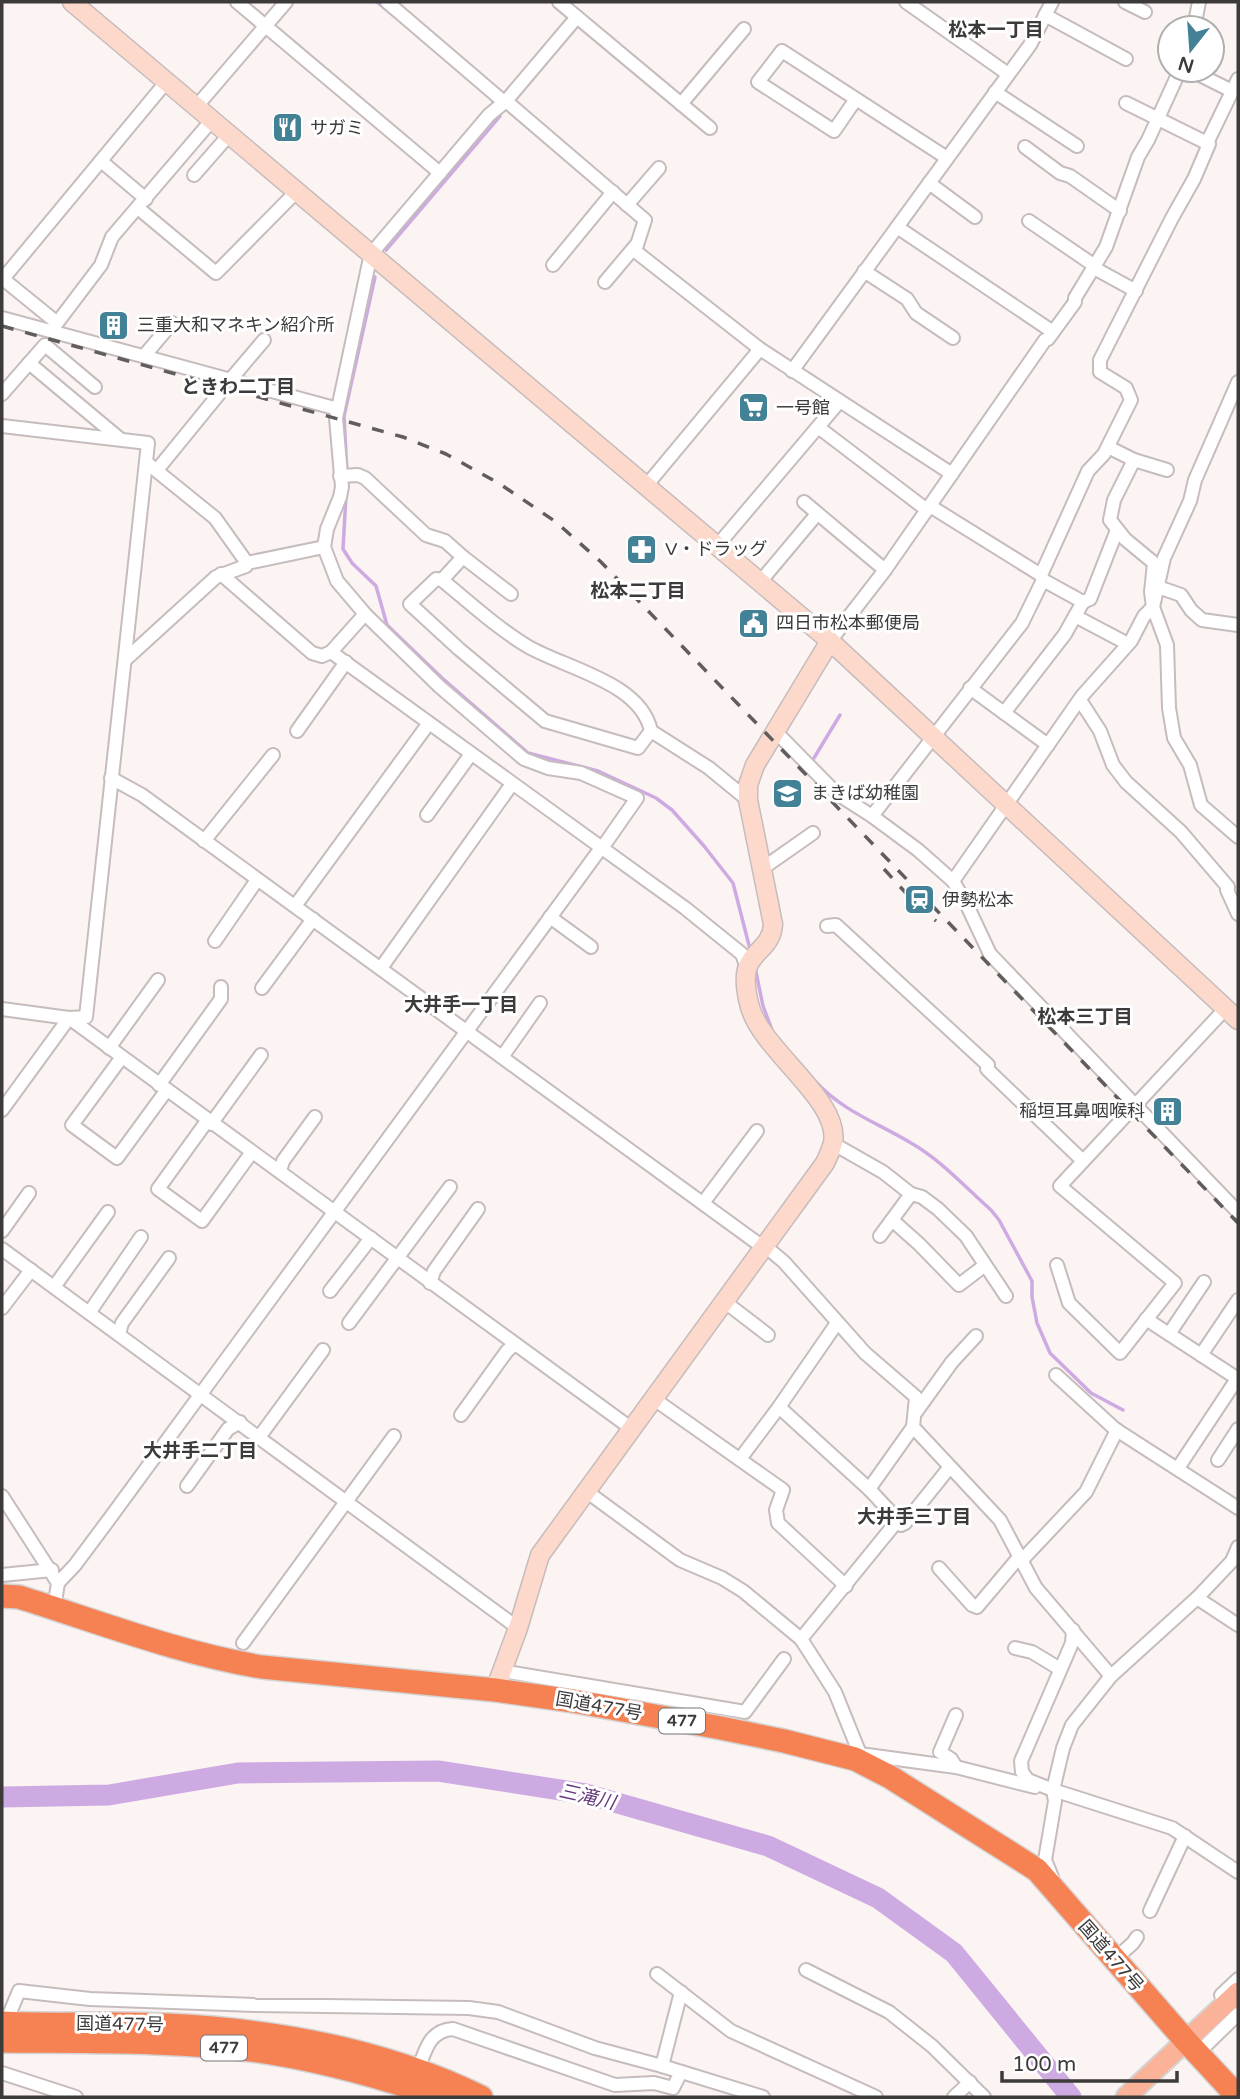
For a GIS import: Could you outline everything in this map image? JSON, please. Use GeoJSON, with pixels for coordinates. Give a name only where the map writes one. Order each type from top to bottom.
{"type":"FeatureCollection","features":[{"type":"Feature","properties":{"kind":"highway","name":"国道477号"},"geometry":{"type":"LineString","coordinates":[[2,1595],[19,1597],[128,1634],[231,1662],[262,1667],[498,1680],[858,1757],[1037,1870],[1238,2097]]}},
{"type":"Feature","properties":{"kind":"highway","name":"国道477号"},"geometry":{"type":"LineString","coordinates":[[3,2030],[166,2025],[252,2032],[340,2048],[414,2079],[440,2097]]}},
{"type":"Feature","properties":{"kind":"highway","name":"国道477号"},"geometry":{"type":"LineString","coordinates":[[414,2079],[453,2084],[481,2097]]}},
{"type":"Feature","properties":{"kind":"main road"},"geometry":{"type":"LineString","coordinates":[[1126,2097],[1159,2065],[1188,2043],[1238,1992]]}},
{"type":"Feature","properties":{"kind":"street"},"geometry":{"type":"LineString","coordinates":[[72,2],[830,641],[1232,1014],[1134,1104],[1060,1186],[1175,1283],[1120,1353],[1069,1303],[1057,1265]]}},
{"type":"Feature","properties":{"kind":"street"},"geometry":{"type":"LineString","coordinates":[[237,2],[440,173]]}},
{"type":"Feature","properties":{"kind":"street"},"geometry":{"type":"LineString","coordinates":[[196,107],[286,2]]}},
{"type":"Feature","properties":{"kind":"street"},"geometry":{"type":"LineString","coordinates":[[387,2],[645,220],[635,251],[760,349],[952,474]]}},
{"type":"Feature","properties":{"kind":"street"},"geometry":{"type":"LineString","coordinates":[[559,2],[710,128]]}},
{"type":"Feature","properties":{"kind":"street"},"geometry":{"type":"LineString","coordinates":[[906,2],[1008,74]]}},
{"type":"Feature","properties":{"kind":"street"},"geometry":{"type":"LineString","coordinates":[[792,371],[1030,45],[1052,2]]}},
{"type":"Feature","properties":{"kind":"street"},"geometry":{"type":"LineString","coordinates":[[1125,2],[1145,12]]}},
{"type":"Feature","properties":{"kind":"street"},"geometry":{"type":"LineString","coordinates":[[1045,15],[1126,59]]}},
{"type":"Feature","properties":{"kind":"street"},"geometry":{"type":"LineString","coordinates":[[58,1583],[75,1565],[637,798],[581,773],[548,768],[524,759],[440,687],[365,614],[337,581],[324,547],[327,529],[340,497],[341,475],[336,418],[371,254],[577,17]]}},
{"type":"Feature","properties":{"kind":"street"},"geometry":{"type":"LineString","coordinates":[[681,104],[744,29]]}},
{"type":"Feature","properties":{"kind":"street"},"geometry":{"type":"LineString","coordinates":[[856,99],[834,131],[758,82],[782,51],[947,158]]}},
{"type":"Feature","properties":{"kind":"street"},"geometry":{"type":"LineString","coordinates":[[54,327],[2,278],[167,81]]}},
{"type":"Feature","properties":{"kind":"street"},"geometry":{"type":"LineString","coordinates":[[784,1659],[745,1712],[672,1698],[661,1699],[498,1680],[518,1628],[540,1555],[825,1163],[832,1143],[830,1120],[822,1103],[773,1047],[750,1009],[747,986],[751,963],[772,937],[773,924],[748,800],[748,785],[755,765],[830,641],[884,570],[1045,340],[1075,302],[1074,298],[1106,247],[1119,204],[1138,157],[1173,84]]}},
{"type":"Feature","properties":{"kind":"street"},"geometry":{"type":"LineString","coordinates":[[872,816],[1021,623],[1088,471],[1108,447],[1131,400],[1126,388],[1100,372],[1100,360],[1194,179],[1209,144],[1207,143],[1235,85]]}},
{"type":"Feature","properties":{"kind":"street"},"geometry":{"type":"LineString","coordinates":[[995,92],[1077,146]]}},
{"type":"Feature","properties":{"kind":"street"},"geometry":{"type":"LineString","coordinates":[[1126,103],[1207,143]]}},
{"type":"Feature","properties":{"kind":"street"},"geometry":{"type":"LineString","coordinates":[[54,327],[101,265],[112,237],[212,120]]}},
{"type":"Feature","properties":{"kind":"street"},"geometry":{"type":"LineString","coordinates":[[194,175],[229,135]]}},
{"type":"Feature","properties":{"kind":"street"},"geometry":{"type":"LineString","coordinates":[[1025,147],[1119,211]]}},
{"type":"Feature","properties":{"kind":"street"},"geometry":{"type":"LineString","coordinates":[[101,161],[141,204],[216,273],[297,191]]}},
{"type":"Feature","properties":{"kind":"street"},"geometry":{"type":"LineString","coordinates":[[627,205],[659,168]]}},
{"type":"Feature","properties":{"kind":"street"},"geometry":{"type":"LineString","coordinates":[[929,183],[975,217]]}},
{"type":"Feature","properties":{"kind":"street"},"geometry":{"type":"LineString","coordinates":[[553,265],[613,192]]}},
{"type":"Feature","properties":{"kind":"street"},"geometry":{"type":"LineString","coordinates":[[1029,222],[1136,291]]}},
{"type":"Feature","properties":{"kind":"street"},"geometry":{"type":"LineString","coordinates":[[897,227],[1053,332]]}},
{"type":"Feature","properties":{"kind":"street"},"geometry":{"type":"LineString","coordinates":[[606,282],[638,243]]}},
{"type":"Feature","properties":{"kind":"street"},"geometry":{"type":"LineString","coordinates":[[864,271],[907,299],[916,313],[953,338]]}},
{"type":"Feature","properties":{"kind":"street"},"geometry":{"type":"LineString","coordinates":[[2,318],[54,327],[144,356],[338,409]]}},
{"type":"Feature","properties":{"kind":"street"},"geometry":{"type":"LineString","coordinates":[[144,356],[172,323]]}},
{"type":"Feature","properties":{"kind":"street"},"geometry":{"type":"LineString","coordinates":[[231,379],[264,340]]}},
{"type":"Feature","properties":{"kind":"street"},"geometry":{"type":"LineString","coordinates":[[2,394],[45,345],[95,387]]}},
{"type":"Feature","properties":{"kind":"street"},"geometry":{"type":"LineString","coordinates":[[646,486],[760,349]]}},
{"type":"Feature","properties":{"kind":"street"},"geometry":{"type":"LineString","coordinates":[[29,363],[120,440]]}},
{"type":"Feature","properties":{"kind":"street"},"geometry":{"type":"LineString","coordinates":[[953,881],[1080,700],[1128,644],[1153,607],[1164,558],[1238,382]]}},
{"type":"Feature","properties":{"kind":"street"},"geometry":{"type":"LineString","coordinates":[[152,467],[219,394]]}},
{"type":"Feature","properties":{"kind":"street"},"geometry":{"type":"LineString","coordinates":[[718,547],[839,401]]}},
{"type":"Feature","properties":{"kind":"street"},"geometry":{"type":"LineString","coordinates":[[2,426],[148,443],[152,467],[125,660],[86,1017],[69,1018],[2,1009]]}},
{"type":"Feature","properties":{"kind":"street"},"geometry":{"type":"LineString","coordinates":[[818,427],[928,508],[1083,602]]}},
{"type":"Feature","properties":{"kind":"street"},"geometry":{"type":"LineString","coordinates":[[1108,447],[1134,460],[1167,470]]}},
{"type":"Feature","properties":{"kind":"street"},"geometry":{"type":"LineString","coordinates":[[1134,460],[1114,500],[1110,520],[1117,530],[1154,563],[1151,592],[1153,607],[1167,645],[1174,738],[1190,765],[1202,805],[1238,837]]}},
{"type":"Feature","properties":{"kind":"street"},"geometry":{"type":"LineString","coordinates":[[152,467],[215,518],[247,563]]}},
{"type":"Feature","properties":{"kind":"street"},"geometry":{"type":"LineString","coordinates":[[341,475],[365,478],[426,535],[445,541],[512,594]]}},
{"type":"Feature","properties":{"kind":"street"},"geometry":{"type":"LineString","coordinates":[[804,502],[884,570]]}},
{"type":"Feature","properties":{"kind":"street"},"geometry":{"type":"LineString","coordinates":[[760,582],[817,514]]}},
{"type":"Feature","properties":{"kind":"street"},"geometry":{"type":"LineString","coordinates":[[1004,713],[1065,634],[1083,602],[1090,599],[1117,530]]}},
{"type":"Feature","properties":{"kind":"street"},"geometry":{"type":"LineString","coordinates":[[125,660],[220,575],[246,566],[247,563],[324,547]]}},
{"type":"Feature","properties":{"kind":"street"},"geometry":{"type":"LineString","coordinates":[[442,580],[463,557]]}},
{"type":"Feature","properties":{"kind":"street"},"geometry":{"type":"LineString","coordinates":[[220,575],[312,653],[322,656],[331,652],[365,614]]}},
{"type":"Feature","properties":{"kind":"street"},"geometry":{"type":"LineString","coordinates":[[651,731],[638,748],[545,721],[410,604],[436,579],[442,580],[492,622],[530,648],[620,689],[636,705],[651,731],[709,768],[748,800]]}},
{"type":"Feature","properties":{"kind":"street"},"geometry":{"type":"LineString","coordinates":[[1158,587],[1181,596],[1202,620],[1238,625]]}},
{"type":"Feature","properties":{"kind":"street"},"geometry":{"type":"LineString","coordinates":[[1075,616],[1128,644]]}},
{"type":"Feature","properties":{"kind":"street"},"geometry":{"type":"LineString","coordinates":[[331,652],[685,908],[751,963]]}},
{"type":"Feature","properties":{"kind":"street"},"geometry":{"type":"LineString","coordinates":[[298,730],[346,662]]}},
{"type":"Feature","properties":{"kind":"street"},"geometry":{"type":"LineString","coordinates":[[970,688],[1048,746]]}},
{"type":"Feature","properties":{"kind":"street"},"geometry":{"type":"LineString","coordinates":[[1080,700],[1100,731],[1113,765],[1132,788],[1181,832],[1228,887],[1238,914]]}},
{"type":"Feature","properties":{"kind":"street"},"geometry":{"type":"LineString","coordinates":[[295,906],[429,723]]}},
{"type":"Feature","properties":{"kind":"street"},"geometry":{"type":"LineString","coordinates":[[775,730],[836,793],[918,850],[953,881],[990,954],[1238,1212]]}},
{"type":"Feature","properties":{"kind":"street"},"geometry":{"type":"LineString","coordinates":[[426,815],[471,754]]}},
{"type":"Feature","properties":{"kind":"street"},"geometry":{"type":"LineString","coordinates":[[204,841],[273,755]]}},
{"type":"Feature","properties":{"kind":"street"},"geometry":{"type":"LineString","coordinates":[[111,778],[142,795],[784,1262],[865,1353],[916,1397],[914,1421],[949,1468],[1000,1520],[1036,1588],[1111,1676]]}},
{"type":"Feature","properties":{"kind":"street"},"geometry":{"type":"LineString","coordinates":[[381,968],[512,785]]}},
{"type":"Feature","properties":{"kind":"street"},"geometry":{"type":"LineString","coordinates":[[763,868],[813,833]]}},
{"type":"Feature","properties":{"kind":"street"},"geometry":{"type":"LineString","coordinates":[[215,941],[257,880]]}},
{"type":"Feature","properties":{"kind":"street"},"geometry":{"type":"LineString","coordinates":[[550,917],[591,947]]}},
{"type":"Feature","properties":{"kind":"street"},"geometry":{"type":"LineString","coordinates":[[261,988],[313,919]]}},
{"type":"Feature","properties":{"kind":"street"},"geometry":{"type":"LineString","coordinates":[[827,926],[836,925],[918,1000],[988,1065],[987,1069],[1083,1161]]}},
{"type":"Feature","properties":{"kind":"street"},"geometry":{"type":"LineString","coordinates":[[109,1048],[158,980]]}},
{"type":"Feature","properties":{"kind":"street"},"geometry":{"type":"LineString","coordinates":[[122,1058],[72,1125],[117,1158],[221,999],[221,987]]}},
{"type":"Feature","properties":{"kind":"street"},"geometry":{"type":"LineString","coordinates":[[502,1057],[540,1003]]}},
{"type":"Feature","properties":{"kind":"street"},"geometry":{"type":"LineString","coordinates":[[69,1018],[632,1429]]}},
{"type":"Feature","properties":{"kind":"street"},"geometry":{"type":"LineString","coordinates":[[2,1110],[69,1018]]}},
{"type":"Feature","properties":{"kind":"street"},"geometry":{"type":"LineString","coordinates":[[252,1152],[202,1221],[158,1189],[261,1055]]}},
{"type":"Feature","properties":{"kind":"street"},"geometry":{"type":"LineString","coordinates":[[280,1171],[283,1161],[316,1117]]}},
{"type":"Feature","properties":{"kind":"street"},"geometry":{"type":"LineString","coordinates":[[703,1203],[757,1131]]}},
{"type":"Feature","properties":{"kind":"street"},"geometry":{"type":"LineString","coordinates":[[832,1143],[883,1172],[911,1194],[922,1197],[958,1227],[967,1236],[1006,1296]]}},
{"type":"Feature","properties":{"kind":"street"},"geometry":{"type":"LineString","coordinates":[[349,1323],[450,1187]]}},
{"type":"Feature","properties":{"kind":"street"},"geometry":{"type":"LineString","coordinates":[[2,1231],[29,1194]]}},
{"type":"Feature","properties":{"kind":"street"},"geometry":{"type":"LineString","coordinates":[[880,1236],[911,1194]]}},
{"type":"Feature","properties":{"kind":"street"},"geometry":{"type":"LineString","coordinates":[[430,1283],[434,1270],[478,1209]]}},
{"type":"Feature","properties":{"kind":"street"},"geometry":{"type":"LineString","coordinates":[[54,1287],[108,1212]]}},
{"type":"Feature","properties":{"kind":"street"},"geometry":{"type":"LineString","coordinates":[[892,1220],[959,1285],[984,1266]]}},
{"type":"Feature","properties":{"kind":"street"},"geometry":{"type":"LineString","coordinates":[[89,1313],[141,1237]]}},
{"type":"Feature","properties":{"kind":"street"},"geometry":{"type":"LineString","coordinates":[[330,1291],[371,1238]]}},
{"type":"Feature","properties":{"kind":"street"},"geometry":{"type":"LineString","coordinates":[[2,1249],[518,1628]]}},
{"type":"Feature","properties":{"kind":"street"},"geometry":{"type":"LineString","coordinates":[[119,1334],[122,1323],[169,1258]]}},
{"type":"Feature","properties":{"kind":"street"},"geometry":{"type":"LineString","coordinates":[[2,1308],[31,1270]]}},
{"type":"Feature","properties":{"kind":"street"},"geometry":{"type":"LineString","coordinates":[[1169,1334],[1204,1282]]}},
{"type":"Feature","properties":{"kind":"street"},"geometry":{"type":"LineString","coordinates":[[1201,1354],[1238,1300]]}},
{"type":"Feature","properties":{"kind":"street"},"geometry":{"type":"LineString","coordinates":[[725,1302],[768,1335]]}},
{"type":"Feature","properties":{"kind":"street"},"geometry":{"type":"LineString","coordinates":[[1146,1319],[1238,1379],[1178,1468]]}},
{"type":"Feature","properties":{"kind":"street"},"geometry":{"type":"LineString","coordinates":[[740,1459],[837,1323]]}},
{"type":"Feature","properties":{"kind":"street"},"geometry":{"type":"LineString","coordinates":[[869,1489],[952,1362],[976,1336]]}},
{"type":"Feature","properties":{"kind":"street"},"geometry":{"type":"LineString","coordinates":[[461,1415],[515,1344]]}},
{"type":"Feature","properties":{"kind":"street"},"geometry":{"type":"LineString","coordinates":[[260,1436],[323,1350]]}},
{"type":"Feature","properties":{"kind":"street"},"geometry":{"type":"LineString","coordinates":[[1056,1375],[1118,1430],[1238,1508]]}},
{"type":"Feature","properties":{"kind":"street"},"geometry":{"type":"LineString","coordinates":[[654,1399],[783,1490],[776,1510],[778,1523],[846,1586]]}},
{"type":"Feature","properties":{"kind":"street"},"geometry":{"type":"LineString","coordinates":[[779,1407],[869,1489],[901,1525],[949,1468]]}},
{"type":"Feature","properties":{"kind":"street"},"geometry":{"type":"LineString","coordinates":[[187,1486],[228,1429],[240,1422]]}},
{"type":"Feature","properties":{"kind":"street"},"geometry":{"type":"LineString","coordinates":[[1218,1460],[1238,1429]]}},
{"type":"Feature","properties":{"kind":"street"},"geometry":{"type":"LineString","coordinates":[[939,1568],[972,1605],[977,1607],[1086,1492],[1118,1430]]}},
{"type":"Feature","properties":{"kind":"street"},"geometry":{"type":"LineString","coordinates":[[243,1643],[394,1436]]}},
{"type":"Feature","properties":{"kind":"street"},"geometry":{"type":"LineString","coordinates":[[586,1491],[680,1560],[722,1578],[743,1591],[801,1639],[835,1692],[858,1757],[956,1767],[1052,1790],[1172,1828],[1238,1872]]}},
{"type":"Feature","properties":{"kind":"street"},"geometry":{"type":"LineString","coordinates":[[2,1496],[52,1570],[58,1583],[54,1608]]}},
{"type":"Feature","properties":{"kind":"street"},"geometry":{"type":"LineString","coordinates":[[801,1639],[898,1520]]}},
{"type":"Feature","properties":{"kind":"street"},"geometry":{"type":"LineString","coordinates":[[1065,1903],[1045,1860],[1055,1801],[1052,1790],[1072,1725],[1111,1676],[1197,1598],[1232,1561],[1238,1547]]}},
{"type":"Feature","properties":{"kind":"street"},"geometry":{"type":"LineString","coordinates":[[2,1574],[52,1570]]}},
{"type":"Feature","properties":{"kind":"street"},"geometry":{"type":"LineString","coordinates":[[1197,1598],[1238,1625]]}},
{"type":"Feature","properties":{"kind":"street"},"geometry":{"type":"LineString","coordinates":[[1052,1790],[1028,1780],[1022,1772],[1021,1761],[1072,1643],[1073,1630]]}},
{"type":"Feature","properties":{"kind":"street"},"geometry":{"type":"LineString","coordinates":[[1015,1648],[1032,1652],[1060,1669]]}},
{"type":"Feature","properties":{"kind":"street"},"geometry":{"type":"LineString","coordinates":[[956,1715],[940,1752],[951,1759],[956,1767]]}},
{"type":"Feature","properties":{"kind":"street"},"geometry":{"type":"LineString","coordinates":[[1150,1910],[1185,1836]]}},
{"type":"Feature","properties":{"kind":"street"},"geometry":{"type":"LineString","coordinates":[[1114,1960],[1137,1937]]}},
{"type":"Feature","properties":{"kind":"street"},"geometry":{"type":"LineString","coordinates":[[806,1970],[879,2005],[932,2046],[984,2097]]}},
{"type":"Feature","properties":{"kind":"street"},"geometry":{"type":"LineString","coordinates":[[656,1974],[732,2031],[876,2097]]}},
{"type":"Feature","properties":{"kind":"street"},"geometry":{"type":"LineString","coordinates":[[1188,2043],[1238,1979]]}},
{"type":"Feature","properties":{"kind":"street"},"geometry":{"type":"LineString","coordinates":[[3,2030],[19,1991],[90,1999],[469,2008],[498,2012],[595,2048],[763,2097]]}},
{"type":"Feature","properties":{"kind":"street"},"geometry":{"type":"LineString","coordinates":[[662,2066],[681,1992]]}},
{"type":"Feature","properties":{"kind":"street"},"geometry":{"type":"LineString","coordinates":[[1188,2043],[1238,2014]]}},
{"type":"Feature","properties":{"kind":"street"},"geometry":{"type":"LineString","coordinates":[[414,2079],[433,2036],[445,2029],[453,2029],[615,2085],[654,2083],[673,2088],[681,2072]]}},
{"type":"Feature","properties":{"kind":"street"},"geometry":{"type":"LineString","coordinates":[[2,2073],[76,2097]]}},
{"type":"Feature","properties":{"kind":"street"},"geometry":{"type":"LineString","coordinates":[[954,2097],[970,2081]]}},
{"type":"Feature","properties":{"kind":"street"},"geometry":{"type":"LineString","coordinates":[[723,2085],[733,2097]]}},
{"type":"Feature","properties":{"kind":"waterway"},"geometry":{"type":"LineString","coordinates":[[377,2],[394,16]]}},
{"type":"Feature","properties":{"kind":"waterway"},"geometry":{"type":"LineString","coordinates":[[386,250],[500,116],[491,98]]}},
{"type":"Feature","properties":{"kind":"waterway"},"geometry":{"type":"LineString","coordinates":[[347,474],[344,416],[375,277]]}},
{"type":"Feature","properties":{"kind":"waterway"},"geometry":{"type":"LineString","coordinates":[[346,496],[343,549],[352,563],[376,586],[387,625],[442,678],[528,753],[598,771],[656,798],[672,810],[733,883],[751,953]]}},
{"type":"Feature","properties":{"kind":"waterway"},"geometry":{"type":"LineString","coordinates":[[814,758],[840,715]]}},
{"type":"Feature","properties":{"kind":"waterway"},"geometry":{"type":"LineString","coordinates":[[755,967],[763,1006],[772,1030]]}},
{"type":"Feature","properties":{"kind":"waterway"},"geometry":{"type":"LineString","coordinates":[[815,1081],[849,1109],[932,1157],[991,1210],[1032,1281],[1037,1323],[1050,1353],[1091,1393],[1123,1410]]}},
{"type":"Feature","properties":{"kind":"waterway","name":"三滝川"},"geometry":{"type":"LineString","coordinates":[[2,1797],[109,1795],[238,1773],[438,1771],[586,1794],[768,1846],[878,1898],[954,1953],[1071,2097]]}},
{"type":"Feature","properties":{"kind":"railway"},"geometry":{"type":"LineString","coordinates":[[2,326],[403,437],[446,454],[500,484],[556,522],[601,562],[1238,1223]]}},
{"type":"Feature","properties":{"kind":"railway"},"geometry":{"type":"LineString","coordinates":[[884,869],[915,903],[936,921]]}},
{"type":"Feature","properties":{"kind":"place","name":"サガミ"},"geometry":{"type":"Point","coordinates":[287,128]}},
{"type":"Feature","properties":{"kind":"place","name":"三重大和マネキン紹介所"},"geometry":{"type":"Point","coordinates":[114,325]}},
{"type":"Feature","properties":{"kind":"place","name":"一号館"},"geometry":{"type":"Point","coordinates":[753,408]}},
{"type":"Feature","properties":{"kind":"place","name":"V・ドラッグ"},"geometry":{"type":"Point","coordinates":[642,549]}},
{"type":"Feature","properties":{"kind":"place","name":"四日市松本郵便局"},"geometry":{"type":"Point","coordinates":[753,623]}},
{"type":"Feature","properties":{"kind":"place","name":"まきば幼稚園"},"geometry":{"type":"Point","coordinates":[788,793]}},
{"type":"Feature","properties":{"kind":"place","name":"伊勢松本"},"geometry":{"type":"Point","coordinates":[919,900]}},
{"type":"Feature","properties":{"kind":"place","name":"稲垣耳鼻咽喉科"},"geometry":{"type":"Point","coordinates":[1168,1111]}},
{"type":"Feature","properties":{"kind":"district","name":"松本一丁目"},"geometry":{"type":"Point","coordinates":[996,30]}},
{"type":"Feature","properties":{"kind":"district","name":"ときわ二丁目"},"geometry":{"type":"Point","coordinates":[238,387]}},
{"type":"Feature","properties":{"kind":"district","name":"松本二丁目"},"geometry":{"type":"Point","coordinates":[638,591]}},
{"type":"Feature","properties":{"kind":"district","name":"大井手一丁目"},"geometry":{"type":"Point","coordinates":[461,1005]}},
{"type":"Feature","properties":{"kind":"district","name":"松本三丁目"},"geometry":{"type":"Point","coordinates":[1085,1017]}},
{"type":"Feature","properties":{"kind":"district","name":"大井手二丁目"},"geometry":{"type":"Point","coordinates":[200,1451]}},
{"type":"Feature","properties":{"kind":"district","name":"大井手三丁目"},"geometry":{"type":"Point","coordinates":[914,1517]}}]}
